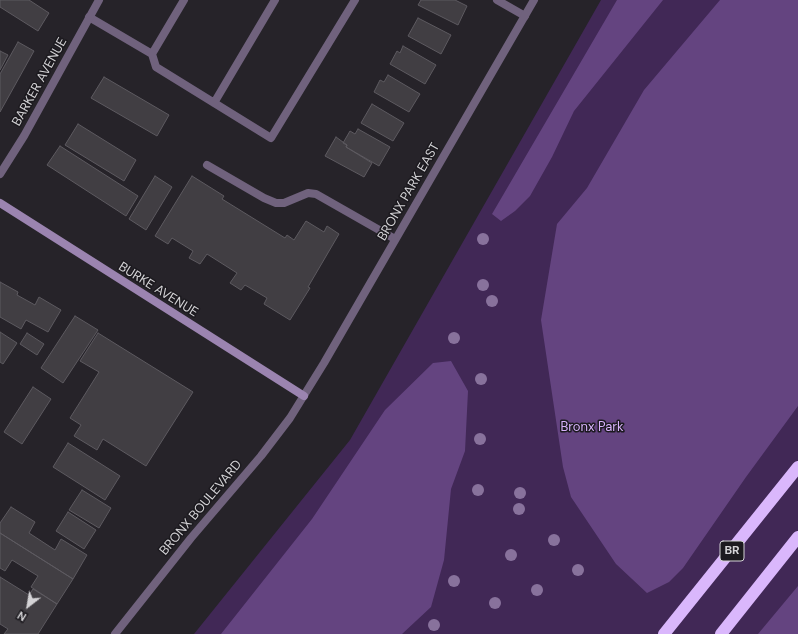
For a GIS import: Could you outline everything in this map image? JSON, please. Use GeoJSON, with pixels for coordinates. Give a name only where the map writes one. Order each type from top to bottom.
{"type":"FeatureCollection","features":[{"type":"Feature","properties":{"kind":"highway","name":"BR"},"geometry":{"type":"LineString","coordinates":[[664,634],[798,467]]}},
{"type":"Feature","properties":{"kind":"highway"},"geometry":{"type":"LineString","coordinates":[[721,634],[798,537]]}},
{"type":"Feature","properties":{"kind":"main road","name":"BURKE AVENUE"},"geometry":{"type":"LineString","coordinates":[[0,203],[304,396]]}},
{"type":"Feature","properties":{"kind":"street","name":"BARKER AVENUE"},"geometry":{"type":"LineString","coordinates":[[0,174],[28,129],[98,0]]}},
{"type":"Feature","properties":{"kind":"street"},"geometry":{"type":"LineString","coordinates":[[152,54],[184,0]]}},
{"type":"Feature","properties":{"kind":"street"},"geometry":{"type":"LineString","coordinates":[[214,103],[275,0]]}},
{"type":"Feature","properties":{"kind":"street"},"geometry":{"type":"LineString","coordinates":[[89,17],[152,54],[156,67],[271,138],[355,0]]}},
{"type":"Feature","properties":{"kind":"street"},"geometry":{"type":"LineString","coordinates":[[497,0],[525,16]]}},
{"type":"Feature","properties":{"kind":"street","name":"BRONX PARK EAST"},"geometry":{"type":"LineString","coordinates":[[304,396],[534,0]]}},
{"type":"Feature","properties":{"kind":"street"},"geometry":{"type":"LineString","coordinates":[[207,165],[264,198],[276,203],[284,203],[308,193],[316,194],[395,239]]}},
{"type":"Feature","properties":{"kind":"street","name":"BRONX BOULEVARD"},"geometry":{"type":"LineString","coordinates":[[115,634],[275,438],[304,396]]}},
{"type":"Feature","properties":{"kind":"green space","name":"Bronx Park"},"geometry":{"type":"Polygon","coordinates":[[[601,0],[798,0],[798,634],[194,634],[350,440],[601,0]]]}},
{"type":"Feature","properties":{"kind":"green space"},"geometry":{"type":"Polygon","coordinates":[[[617,0],[663,0],[574,111],[552,157],[530,196],[515,211],[501,221],[492,214],[617,0]]]}},
{"type":"Feature","properties":{"kind":"green space"},"geometry":{"type":"Polygon","coordinates":[[[720,0],[798,0],[798,406],[746,477],[683,568],[669,582],[647,593],[616,564],[571,497],[563,467],[541,320],[557,224],[587,188],[644,90],[720,0]]]}},
{"type":"Feature","properties":{"kind":"green space"},"geometry":{"type":"Polygon","coordinates":[[[451,361],[468,391],[465,451],[451,489],[444,560],[431,607],[402,634],[221,634],[312,519],[385,410],[433,363],[451,361]]]}},
{"type":"Feature","properties":{"kind":"green space"},"geometry":{"type":"Polygon","coordinates":[[[798,586],[798,634],[758,634],[798,586]]]}},
{"type":"Feature","properties":{"kind":"building"},"geometry":{"type":"Polygon","coordinates":[[[0,0],[29,0],[49,13],[38,31],[0,7],[0,0]]]}},
{"type":"Feature","properties":{"kind":"building"},"geometry":{"type":"Polygon","coordinates":[[[421,0],[455,0],[467,6],[458,25],[418,5],[421,0]]]}},
{"type":"Feature","properties":{"kind":"building"},"geometry":{"type":"Polygon","coordinates":[[[418,18],[451,35],[441,54],[408,36],[418,18]]]}},
{"type":"Feature","properties":{"kind":"building"},"geometry":{"type":"Polygon","coordinates":[[[18,42],[34,51],[0,112],[0,74],[18,42]]]}},
{"type":"Feature","properties":{"kind":"building"},"geometry":{"type":"Polygon","coordinates":[[[403,46],[436,65],[425,84],[390,64],[397,51],[400,53],[403,46]]]}},
{"type":"Feature","properties":{"kind":"building"},"geometry":{"type":"Polygon","coordinates":[[[0,51],[8,55],[0,70],[0,51]]]}},
{"type":"Feature","properties":{"kind":"building"},"geometry":{"type":"Polygon","coordinates":[[[388,75],[420,94],[409,112],[374,92],[380,80],[384,82],[388,75]]]}},
{"type":"Feature","properties":{"kind":"building"},"geometry":{"type":"Polygon","coordinates":[[[104,77],[169,115],[157,136],[91,98],[104,77]]]}},
{"type":"Feature","properties":{"kind":"building"},"geometry":{"type":"Polygon","coordinates":[[[372,104],[404,123],[393,141],[361,123],[372,104]]]}},
{"type":"Feature","properties":{"kind":"building"},"geometry":{"type":"Polygon","coordinates":[[[78,124],[136,160],[124,181],[65,145],[78,124]]]}},
{"type":"Feature","properties":{"kind":"building"},"geometry":{"type":"Polygon","coordinates":[[[358,129],[390,147],[379,166],[346,147],[347,145],[343,143],[350,131],[355,134],[358,129]]]}},
{"type":"Feature","properties":{"kind":"building"},"geometry":{"type":"Polygon","coordinates":[[[336,137],[347,145],[346,147],[372,163],[364,177],[325,156],[336,137]]]}},
{"type":"Feature","properties":{"kind":"building"},"geometry":{"type":"Polygon","coordinates":[[[60,146],[138,196],[126,216],[47,165],[60,146]]]}},
{"type":"Feature","properties":{"kind":"building"},"geometry":{"type":"Polygon","coordinates":[[[155,176],[172,187],[146,230],[129,219],[155,176]]]}},
{"type":"Feature","properties":{"kind":"building"},"geometry":{"type":"Polygon","coordinates":[[[192,176],[224,196],[222,199],[285,238],[287,235],[294,240],[306,221],[324,232],[327,226],[339,234],[308,287],[310,288],[290,320],[264,304],[267,298],[245,285],[241,290],[230,283],[237,273],[207,254],[200,264],[189,258],[193,251],[172,238],[168,244],[155,236],[192,176]]]}},
{"type":"Feature","properties":{"kind":"building"},"geometry":{"type":"Polygon","coordinates":[[[0,282],[18,292],[17,295],[35,305],[39,297],[61,310],[48,332],[26,320],[21,329],[0,317],[0,282]]]}},
{"type":"Feature","properties":{"kind":"building"},"geometry":{"type":"Polygon","coordinates":[[[75,316],[98,330],[63,383],[41,368],[75,316]]]}},
{"type":"Feature","properties":{"kind":"building"},"geometry":{"type":"Polygon","coordinates":[[[0,332],[17,343],[3,364],[0,362],[0,332]]]}},
{"type":"Feature","properties":{"kind":"building"},"geometry":{"type":"Polygon","coordinates":[[[27,333],[44,344],[37,355],[20,344],[27,333]]]}},
{"type":"Feature","properties":{"kind":"building"},"geometry":{"type":"Polygon","coordinates":[[[98,333],[193,392],[146,466],[103,439],[97,450],[74,436],[81,425],[70,418],[99,372],[80,361],[98,333]]]}},
{"type":"Feature","properties":{"kind":"building"},"geometry":{"type":"Polygon","coordinates":[[[33,387],[51,399],[22,444],[4,432],[33,387]]]}},
{"type":"Feature","properties":{"kind":"building"},"geometry":{"type":"Polygon","coordinates":[[[68,443],[120,476],[105,500],[53,467],[68,443]]]}},
{"type":"Feature","properties":{"kind":"building"},"geometry":{"type":"Polygon","coordinates":[[[82,490],[111,508],[99,528],[69,510],[82,490]]]}},
{"type":"Feature","properties":{"kind":"building"},"geometry":{"type":"Polygon","coordinates":[[[11,507],[35,522],[29,533],[55,550],[61,539],[87,555],[73,579],[0,533],[0,523],[11,507]]]}},
{"type":"Feature","properties":{"kind":"building"},"geometry":{"type":"Polygon","coordinates":[[[68,512],[96,530],[84,549],[56,531],[68,512]]]}},
{"type":"Feature","properties":{"kind":"building"},"geometry":{"type":"Polygon","coordinates":[[[0,533],[73,579],[57,604],[31,587],[38,576],[12,560],[5,571],[0,568],[0,533]]]}},
{"type":"Feature","properties":{"kind":"building"},"geometry":{"type":"Polygon","coordinates":[[[0,577],[29,595],[33,589],[57,604],[38,634],[4,634],[8,629],[0,624],[0,577]]]}}]}
